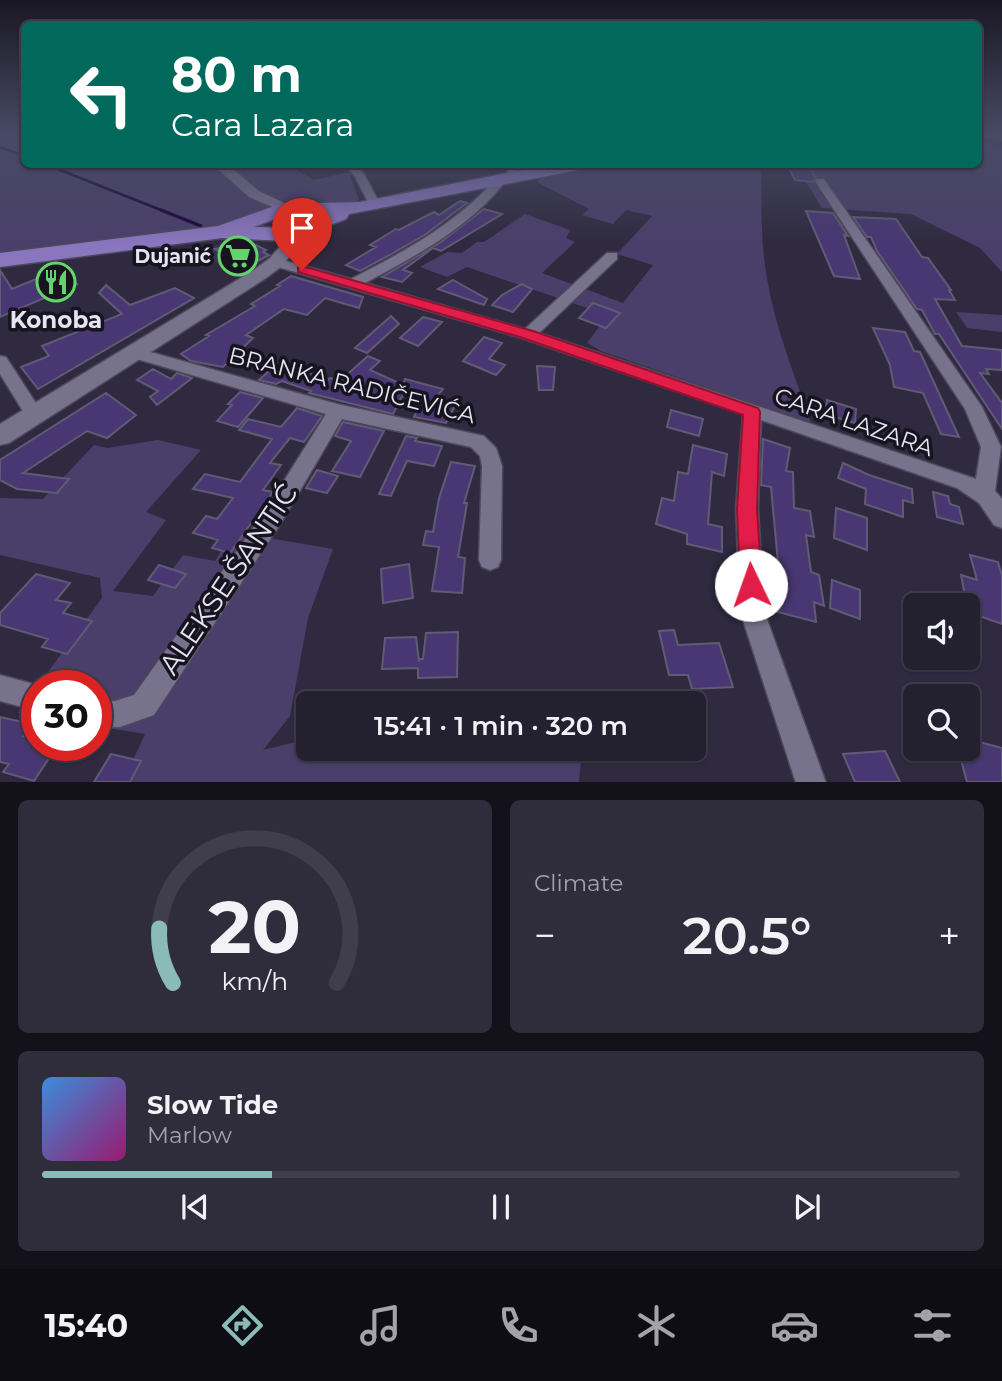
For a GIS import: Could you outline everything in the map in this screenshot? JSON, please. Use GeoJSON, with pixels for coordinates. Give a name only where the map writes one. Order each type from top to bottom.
{"type":"FeatureCollection","features":[{"type":"Feature","properties":{"kind":"main road"},"geometry":{"type":"LineString","coordinates":[[0,260],[222,232],[271,236],[303,219],[509,176],[560,169]]}},
{"type":"Feature","properties":{"kind":"street"},"geometry":{"type":"LineString","coordinates":[[225,169],[254,194],[303,219]]}},
{"type":"Feature","properties":{"kind":"street"},"geometry":{"type":"LineString","coordinates":[[354,169],[359,174],[368,207]]}},
{"type":"Feature","properties":{"kind":"street"},"geometry":{"type":"LineString","coordinates":[[355,283],[419,247],[472,211],[509,176]]}},
{"type":"Feature","properties":{"kind":"street"},"geometry":{"type":"LineString","coordinates":[[820,181],[997,445],[984,493],[1002,519]]}},
{"type":"Feature","properties":{"kind":"street"},"geometry":{"type":"LineString","coordinates":[[0,436],[136,353],[271,236],[254,194]]}},
{"type":"Feature","properties":{"kind":"street","name":"CARA LAZARA"},"geometry":{"type":"LineString","coordinates":[[271,236],[355,283],[528,335],[964,482],[984,493]]}},
{"type":"Feature","properties":{"kind":"street"},"geometry":{"type":"LineString","coordinates":[[528,335],[612,257]]}},
{"type":"Feature","properties":{"kind":"street","name":"BRANKA RADIČEVIĆA"},"geometry":{"type":"LineString","coordinates":[[136,353],[337,411],[477,441],[489,453],[492,466],[490,560]]}},
{"type":"Feature","properties":{"kind":"street"},"geometry":{"type":"LineString","coordinates":[[0,361],[35,416]]}},
{"type":"Feature","properties":{"kind":"street","name":"ALEKSE ŠANTIĆ"},"geometry":{"type":"LineString","coordinates":[[112,716],[144,705],[273,517],[337,411]]}},
{"type":"Feature","properties":{"kind":"street"},"geometry":{"type":"LineString","coordinates":[[752,412],[747,509],[752,611],[811,782]]}},
{"type":"Feature","properties":{"kind":"street"},"geometry":{"type":"LineString","coordinates":[[0,688],[21,694]]}},
{"type":"Feature","properties":{"kind":"lane"},"geometry":{"type":"LineString","coordinates":[[545,173],[552,169]]}},
{"type":"Feature","properties":{"kind":"shaded area"},"geometry":{"type":"Polygon","coordinates":[[[0,169],[296,169],[314,180],[349,172],[359,200],[350,205],[171,236],[0,255],[0,169]]]}},
{"type":"Feature","properties":{"kind":"shaded area"},"geometry":{"type":"Polygon","coordinates":[[[580,169],[761,169],[763,250],[771,297],[786,352],[811,423],[601,351],[587,343],[608,315],[467,267],[447,277],[420,267],[447,252],[462,253],[477,242],[484,242],[525,214],[570,230],[566,238],[575,242],[542,273],[623,303],[653,265],[617,254],[652,216],[626,210],[613,224],[582,215],[589,209],[537,182],[543,177],[580,169]]]}},
{"type":"Feature","properties":{"kind":"shaded area"},"geometry":{"type":"Polygon","coordinates":[[[799,169],[1002,169],[1002,272],[980,248],[911,214],[822,208],[799,169]]]}},
{"type":"Feature","properties":{"kind":"shaded area"},"geometry":{"type":"Polygon","coordinates":[[[242,241],[268,257],[238,277],[195,249],[242,241]]]}},
{"type":"Feature","properties":{"kind":"shaded area"},"geometry":{"type":"Polygon","coordinates":[[[956,312],[1002,315],[1002,332],[967,328],[956,312]]]}},
{"type":"Feature","properties":{"kind":"shaded area"},"geometry":{"type":"Polygon","coordinates":[[[158,440],[201,450],[146,512],[166,520],[113,591],[153,596],[183,555],[215,561],[231,534],[333,549],[308,618],[290,716],[263,750],[296,742],[296,761],[581,761],[579,782],[123,782],[145,734],[112,729],[112,670],[50,670],[102,598],[100,578],[0,555],[0,498],[43,499],[94,445],[107,448],[158,440]]]}},
{"type":"Feature","properties":{"kind":"building"},"geometry":{"type":"Polygon","coordinates":[[[789,169],[811,169],[815,177],[813,182],[795,180],[789,169]]]}},
{"type":"Feature","properties":{"kind":"building"},"geometry":{"type":"Polygon","coordinates":[[[460,201],[467,203],[426,234],[388,256],[360,271],[346,265],[376,247],[370,245],[396,229],[399,230],[434,212],[439,215],[460,201]]]}},
{"type":"Feature","properties":{"kind":"building"},"geometry":{"type":"Polygon","coordinates":[[[484,209],[502,214],[441,251],[433,248],[403,270],[412,273],[402,282],[382,277],[441,242],[484,209]]]}},
{"type":"Feature","properties":{"kind":"building"},"geometry":{"type":"Polygon","coordinates":[[[806,211],[833,213],[848,236],[844,235],[860,279],[834,276],[806,211]]]}},
{"type":"Feature","properties":{"kind":"building"},"geometry":{"type":"Polygon","coordinates":[[[853,217],[896,219],[922,257],[928,258],[951,290],[955,300],[935,299],[962,346],[1002,350],[1002,370],[986,369],[989,374],[980,373],[1002,403],[1002,429],[939,334],[935,334],[922,310],[917,309],[877,251],[871,237],[867,237],[853,217]]]}},
{"type":"Feature","properties":{"kind":"building"},"geometry":{"type":"Polygon","coordinates":[[[250,242],[266,250],[263,252],[269,255],[246,267],[215,249],[250,242]]]}},
{"type":"Feature","properties":{"kind":"building"},"geometry":{"type":"Polygon","coordinates":[[[0,270],[12,289],[46,275],[53,281],[64,276],[77,284],[0,317],[0,270]]]}},
{"type":"Feature","properties":{"kind":"building"},"geometry":{"type":"Polygon","coordinates":[[[291,276],[363,297],[359,308],[325,298],[307,315],[284,309],[246,335],[253,338],[223,367],[191,361],[181,354],[209,336],[206,335],[255,306],[251,304],[291,276]]]}},
{"type":"Feature","properties":{"kind":"building"},"geometry":{"type":"Polygon","coordinates":[[[453,280],[487,299],[484,305],[438,289],[453,280]]]}},
{"type":"Feature","properties":{"kind":"building"},"geometry":{"type":"Polygon","coordinates":[[[522,284],[532,289],[513,312],[492,305],[502,295],[522,284]]]}},
{"type":"Feature","properties":{"kind":"building"},"geometry":{"type":"Polygon","coordinates":[[[106,285],[130,305],[175,288],[194,298],[38,389],[21,367],[49,356],[42,346],[122,314],[99,293],[106,285]]]}},
{"type":"Feature","properties":{"kind":"building"},"geometry":{"type":"Polygon","coordinates":[[[593,303],[620,313],[606,328],[579,318],[593,303]]]}},
{"type":"Feature","properties":{"kind":"building"},"geometry":{"type":"Polygon","coordinates":[[[391,316],[399,324],[367,353],[355,348],[391,316]]]}},
{"type":"Feature","properties":{"kind":"building"},"geometry":{"type":"Polygon","coordinates":[[[423,317],[442,322],[418,346],[400,338],[423,317]]]}},
{"type":"Feature","properties":{"kind":"building"},"geometry":{"type":"Polygon","coordinates":[[[873,328],[905,332],[914,351],[920,352],[959,437],[941,434],[923,393],[894,387],[890,365],[873,328]]]}},
{"type":"Feature","properties":{"kind":"building"},"geometry":{"type":"Polygon","coordinates":[[[484,337],[502,343],[489,359],[505,365],[496,375],[463,361],[484,337]]]}},
{"type":"Feature","properties":{"kind":"building"},"geometry":{"type":"Polygon","coordinates":[[[368,356],[380,361],[370,370],[403,385],[405,379],[443,389],[433,401],[455,406],[446,423],[414,417],[424,395],[407,387],[393,414],[309,393],[311,391],[282,381],[276,384],[259,380],[278,363],[328,380],[330,378],[340,381],[368,356]]]}},
{"type":"Feature","properties":{"kind":"building"},"geometry":{"type":"Polygon","coordinates":[[[537,366],[555,367],[553,390],[539,390],[537,366]]]}},
{"type":"Feature","properties":{"kind":"building"},"geometry":{"type":"Polygon","coordinates":[[[153,369],[171,379],[177,373],[192,378],[157,405],[150,397],[158,391],[137,380],[153,369]]]}},
{"type":"Feature","properties":{"kind":"building"},"geometry":{"type":"Polygon","coordinates":[[[240,392],[263,398],[238,427],[217,421],[232,405],[228,404],[240,392]]]}},
{"type":"Feature","properties":{"kind":"building"},"geometry":{"type":"Polygon","coordinates":[[[106,393],[136,415],[107,438],[87,431],[23,473],[69,479],[57,493],[17,489],[0,480],[0,460],[106,393]]]}},
{"type":"Feature","properties":{"kind":"building"},"geometry":{"type":"Polygon","coordinates":[[[827,400],[856,409],[855,423],[825,414],[827,400]]]}},
{"type":"Feature","properties":{"kind":"building"},"geometry":{"type":"Polygon","coordinates":[[[297,408],[322,416],[304,442],[290,438],[270,463],[281,465],[263,490],[273,492],[230,553],[212,548],[218,540],[193,533],[206,516],[217,519],[233,498],[193,489],[205,474],[240,482],[272,439],[239,430],[248,419],[281,427],[297,408]]]}},
{"type":"Feature","properties":{"kind":"building"},"geometry":{"type":"Polygon","coordinates":[[[671,410],[703,419],[699,436],[667,427],[671,410]]]}},
{"type":"Feature","properties":{"kind":"building"},"geometry":{"type":"Polygon","coordinates":[[[343,422],[384,431],[360,477],[332,471],[351,441],[335,436],[343,422]]]}},
{"type":"Feature","properties":{"kind":"building"},"geometry":{"type":"Polygon","coordinates":[[[406,436],[417,438],[415,441],[442,446],[434,466],[407,461],[391,496],[379,494],[406,436]]]}},
{"type":"Feature","properties":{"kind":"building"},"geometry":{"type":"Polygon","coordinates":[[[763,439],[790,448],[786,471],[793,472],[794,508],[810,511],[814,537],[806,535],[811,572],[819,575],[824,606],[814,602],[816,622],[774,611],[773,583],[780,585],[771,487],[761,485],[763,439]]]}},
{"type":"Feature","properties":{"kind":"building"},"geometry":{"type":"Polygon","coordinates":[[[693,445],[727,454],[724,476],[712,472],[708,524],[722,527],[722,552],[687,544],[687,534],[656,524],[662,498],[674,501],[678,472],[688,474],[693,445]]]}},
{"type":"Feature","properties":{"kind":"building"},"geometry":{"type":"Polygon","coordinates":[[[451,462],[475,466],[464,503],[467,503],[458,557],[465,558],[462,593],[432,591],[439,547],[423,545],[426,531],[433,532],[439,498],[451,462]]]}},
{"type":"Feature","properties":{"kind":"building"},"geometry":{"type":"Polygon","coordinates":[[[843,463],[912,489],[913,503],[903,500],[903,517],[865,504],[866,489],[838,478],[843,463]]]}},
{"type":"Feature","properties":{"kind":"building"},"geometry":{"type":"Polygon","coordinates":[[[317,470],[338,476],[327,493],[306,488],[317,470]]]}},
{"type":"Feature","properties":{"kind":"building"},"geometry":{"type":"Polygon","coordinates":[[[933,492],[948,496],[950,504],[959,507],[963,524],[937,517],[933,492]]]}},
{"type":"Feature","properties":{"kind":"building"},"geometry":{"type":"Polygon","coordinates":[[[836,508],[867,518],[867,550],[834,538],[836,508]]]}},
{"type":"Feature","properties":{"kind":"building"},"geometry":{"type":"Polygon","coordinates":[[[970,555],[998,562],[1002,576],[1002,624],[980,616],[980,593],[964,593],[961,575],[977,580],[970,555]]]}},
{"type":"Feature","properties":{"kind":"building"},"geometry":{"type":"Polygon","coordinates":[[[409,564],[413,598],[383,603],[381,569],[409,564]]]}},
{"type":"Feature","properties":{"kind":"building"},"geometry":{"type":"Polygon","coordinates":[[[159,565],[186,574],[175,588],[148,580],[159,565]]]}},
{"type":"Feature","properties":{"kind":"building"},"geometry":{"type":"Polygon","coordinates":[[[36,574],[70,583],[56,600],[71,603],[63,613],[92,621],[67,654],[42,647],[48,639],[0,625],[0,613],[36,574]]]}},
{"type":"Feature","properties":{"kind":"building"},"geometry":{"type":"Polygon","coordinates":[[[832,580],[860,590],[860,619],[830,608],[832,580]]]}},
{"type":"Feature","properties":{"kind":"building"},"geometry":{"type":"Polygon","coordinates":[[[674,630],[678,645],[719,643],[733,687],[692,689],[688,675],[669,675],[659,631],[674,630]]]}},
{"type":"Feature","properties":{"kind":"building"},"geometry":{"type":"Polygon","coordinates":[[[458,632],[457,677],[418,678],[418,668],[382,669],[385,638],[416,637],[419,662],[419,659],[423,659],[426,633],[458,632]]]}},
{"type":"Feature","properties":{"kind":"building"},"geometry":{"type":"Polygon","coordinates":[[[0,717],[21,722],[21,761],[47,761],[34,781],[3,772],[9,764],[0,762],[0,717]]]}},
{"type":"Feature","properties":{"kind":"building"},"geometry":{"type":"Polygon","coordinates":[[[980,742],[1002,748],[1002,782],[967,782],[961,761],[980,761],[980,742]]]}},
{"type":"Feature","properties":{"kind":"building"},"geometry":{"type":"Polygon","coordinates":[[[885,751],[900,782],[855,782],[843,754],[885,751]]]}},
{"type":"Feature","properties":{"kind":"building"},"geometry":{"type":"Polygon","coordinates":[[[112,754],[141,761],[130,782],[94,782],[107,761],[112,761],[112,754]]]}},
{"type":"Feature","properties":{"kind":"waterway"},"geometry":{"type":"LineString","coordinates":[[59,169],[166,212]]}},
{"type":"Feature","properties":{"kind":"waterway"},"geometry":{"type":"LineString","coordinates":[[161,210],[166,212]]}},
{"type":"Feature","properties":{"kind":"waterway"},"geometry":{"type":"LineString","coordinates":[[166,212],[201,226]]}},
{"type":"Feature","properties":{"kind":"place","name":"Dujanić"},"geometry":{"type":"Point","coordinates":[238,256]}},
{"type":"Feature","properties":{"kind":"place","name":"Konoba"},"geometry":{"type":"Point","coordinates":[56,282]}},
{"type":"Feature","properties":{"kind":"route"},"geometry":{"type":"LineString","coordinates":[[302,270],[355,283],[528,335],[752,412],[747,509],[751,585]]}}]}
